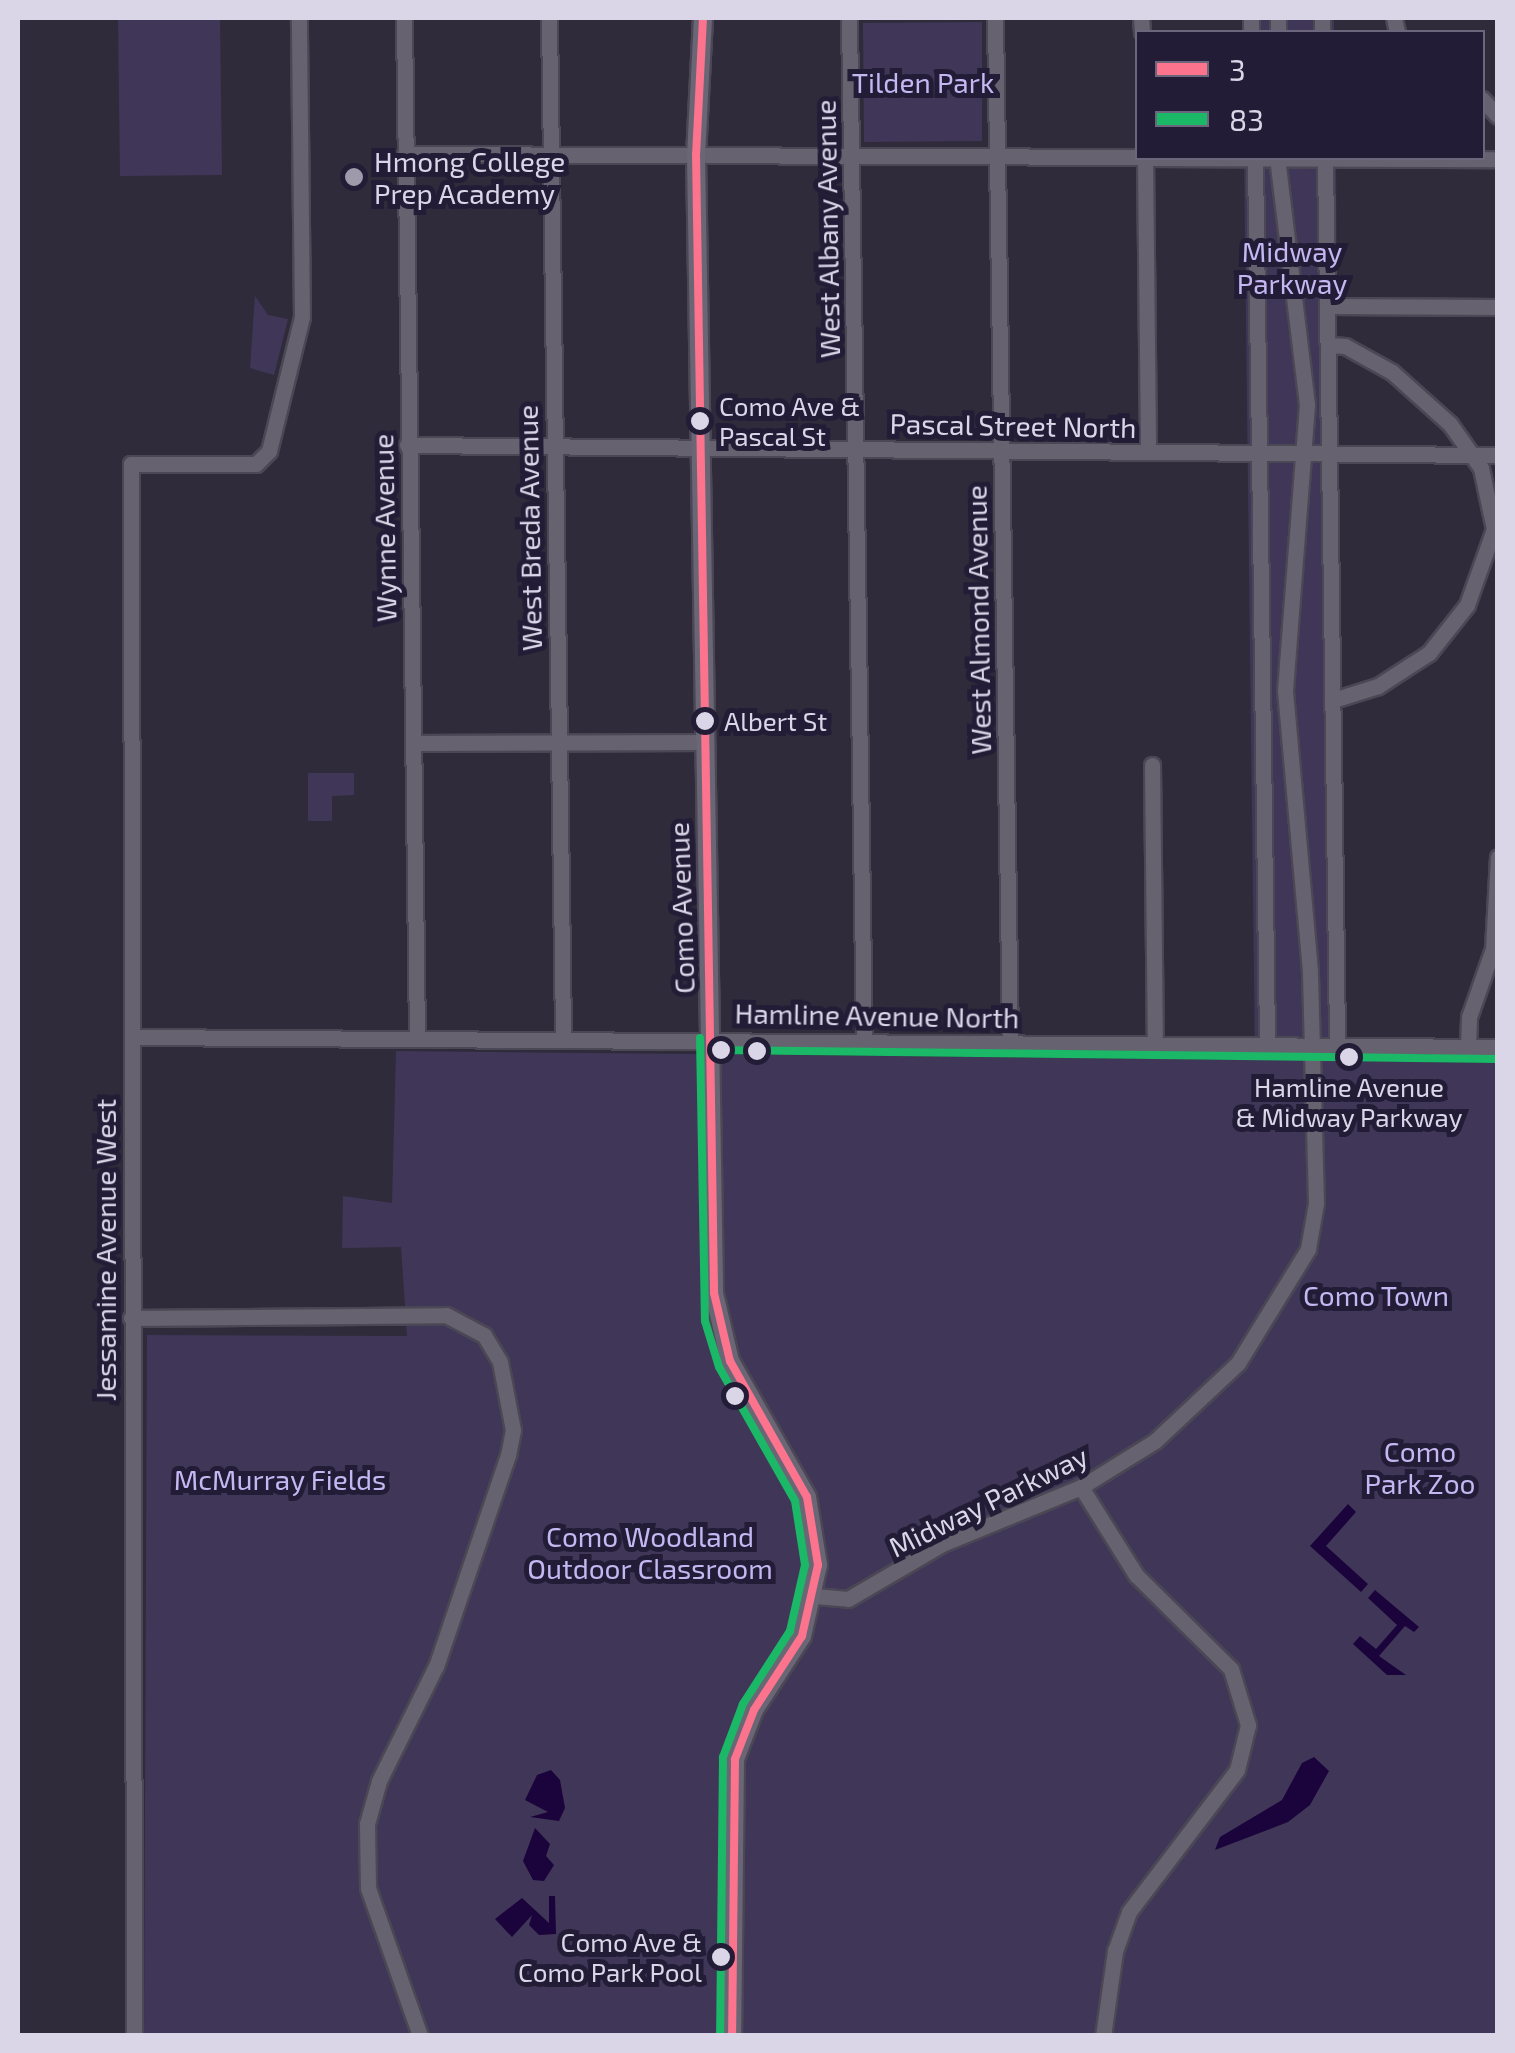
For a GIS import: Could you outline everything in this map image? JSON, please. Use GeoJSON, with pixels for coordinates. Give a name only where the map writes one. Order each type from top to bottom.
{"type":"FeatureCollection","features":[{"type":"Feature","properties":{"kind":"main road","name":"Como Avenue"},"geometry":{"type":"LineString","coordinates":[[692,18],[717,1318],[730,1361],[807,1497],[817,1548],[815,1596],[802,1636],[754,1710],[734,1759],[732,2036]]}},
{"type":"Feature","properties":{"kind":"main road","name":"Como Avenue"},"geometry":{"type":"LineString","coordinates":[[696,154],[703,18]]}},
{"type":"Feature","properties":{"kind":"street","name":"Jessamine Avenue West"},"geometry":{"type":"LineString","coordinates":[[134,2036],[129,1096],[135,1036],[130,464],[263,460],[302,317],[299,18]]}},
{"type":"Feature","properties":{"kind":"street","name":"Wynne Avenue"},"geometry":{"type":"LineString","coordinates":[[404,18],[417,1037]]}},
{"type":"Feature","properties":{"kind":"street","name":"West Breda Avenue"},"geometry":{"type":"LineString","coordinates":[[549,18],[563,1038]]}},
{"type":"Feature","properties":{"kind":"street","name":"West Albany Avenue"},"geometry":{"type":"LineString","coordinates":[[849,18],[864,1040]]}},
{"type":"Feature","properties":{"kind":"street","name":"West Almond Avenue"},"geometry":{"type":"LineString","coordinates":[[995,18],[1010,1042]]}},
{"type":"Feature","properties":{"kind":"street"},"geometry":{"type":"LineString","coordinates":[[404,154],[1135,157]]}},
{"type":"Feature","properties":{"kind":"street"},"geometry":{"type":"LineString","coordinates":[[1145,160],[1148,452]]}},
{"type":"Feature","properties":{"kind":"street"},"geometry":{"type":"LineString","coordinates":[[1255,160],[1267,1044]]}},
{"type":"Feature","properties":{"kind":"street","name":"Midway Parkway"},"geometry":{"type":"LineString","coordinates":[[815,1596],[848,1599],[942,1544],[1081,1488],[1193,1411],[1238,1363],[1296,1276],[1316,1203],[1309,947],[1289,791],[1285,690],[1307,453],[1305,369],[1277,160]]}},
{"type":"Feature","properties":{"kind":"street"},"geometry":{"type":"LineString","coordinates":[[1325,160],[1337,1045]]}},
{"type":"Feature","properties":{"kind":"street"},"geometry":{"type":"LineString","coordinates":[[1328,306],[1498,307]]}},
{"type":"Feature","properties":{"kind":"street"},"geometry":{"type":"LineString","coordinates":[[1328,345],[1345,346],[1392,372],[1433,406],[1474,454],[1490,495],[1494,530],[1467,605],[1415,664],[1378,686],[1332,700]]}},
{"type":"Feature","properties":{"kind":"street","name":"Pascal Street North"},"geometry":{"type":"LineString","coordinates":[[407,445],[1498,454]]}},
{"type":"Feature","properties":{"kind":"street"},"geometry":{"type":"LineString","coordinates":[[413,743],[704,742]]}},
{"type":"Feature","properties":{"kind":"street"},"geometry":{"type":"LineString","coordinates":[[1152,765],[1155,1044]]}},
{"type":"Feature","properties":{"kind":"street"},"geometry":{"type":"LineString","coordinates":[[1468,1046],[1469,1017],[1492,948],[1498,857]]}},
{"type":"Feature","properties":{"kind":"street","name":"Hamline Avenue North"},"geometry":{"type":"LineString","coordinates":[[135,1036],[1498,1047]]}},
{"type":"Feature","properties":{"kind":"street"},"geometry":{"type":"LineString","coordinates":[[131,1318],[446,1315],[472,1326],[493,1346],[513,1430],[436,1666],[379,1781],[367,1824],[371,1898],[420,2036]]}},
{"type":"Feature","properties":{"kind":"street"},"geometry":{"type":"LineString","coordinates":[[1081,1488],[1136,1574],[1231,1668],[1248,1725],[1237,1770],[1129,1912],[1115,1950],[1103,2036]]}},
{"type":"Feature","properties":{"kind":"green space"},"geometry":{"type":"Polygon","coordinates":[[[118,18],[220,18],[222,175],[120,176],[118,18]]]}},
{"type":"Feature","properties":{"kind":"green space"},"geometry":{"type":"Polygon","coordinates":[[[1242,18],[1334,18],[1334,30],[1242,30],[1242,18]]]}},
{"type":"Feature","properties":{"kind":"green space","name":"Tilden Park"},"geometry":{"type":"Polygon","coordinates":[[[982,22],[982,141],[864,142],[863,23],[982,22]]]}},
{"type":"Feature","properties":{"kind":"green space"},"geometry":{"type":"Polygon","coordinates":[[[1244,160],[1336,160],[1342,1034],[1348,1061],[1497,1063],[1497,2035],[144,2036],[147,1335],[407,1336],[401,1247],[342,1248],[343,1196],[392,1203],[396,1051],[1255,1060],[1244,160]]]}},
{"type":"Feature","properties":{"kind":"green space"},"geometry":{"type":"Polygon","coordinates":[[[255,296],[268,315],[288,319],[274,375],[250,368],[255,296]]]}},
{"type":"Feature","properties":{"kind":"green space"},"geometry":{"type":"Polygon","coordinates":[[[308,773],[354,773],[354,795],[332,796],[332,821],[308,821],[308,773]]]}},
{"type":"Feature","properties":{"kind":"shaded area"},"geometry":{"type":"Polygon","coordinates":[[[1348,1504],[1356,1512],[1326,1546],[1368,1584],[1361,1592],[1310,1546],[1348,1504]]]}},
{"type":"Feature","properties":{"kind":"shaded area"},"geometry":{"type":"Polygon","coordinates":[[[1375,1590],[1419,1627],[1414,1632],[1405,1626],[1379,1656],[1406,1675],[1387,1675],[1353,1644],[1360,1636],[1376,1649],[1397,1625],[1368,1598],[1375,1590]]]}},
{"type":"Feature","properties":{"kind":"shaded area"},"geometry":{"type":"Polygon","coordinates":[[[1314,1757],[1329,1771],[1310,1805],[1288,1822],[1215,1850],[1220,1837],[1282,1800],[1302,1763],[1314,1757]]]}},
{"type":"Feature","properties":{"kind":"shaded area"},"geometry":{"type":"Polygon","coordinates":[[[551,1770],[560,1780],[565,1808],[559,1821],[530,1817],[548,1812],[525,1800],[537,1775],[551,1770]]]}},
{"type":"Feature","properties":{"kind":"shaded area"},"geometry":{"type":"Polygon","coordinates":[[[535,1828],[550,1844],[546,1856],[554,1865],[544,1881],[533,1880],[523,1861],[535,1828]]]}},
{"type":"Feature","properties":{"kind":"shaded area"},"geometry":{"type":"Polygon","coordinates":[[[549,1896],[555,1896],[556,1934],[539,1935],[529,1925],[532,1915],[512,1937],[495,1919],[522,1898],[549,1923],[549,1896]]]}},
{"type":"Feature","properties":{"kind":"transit line","name":"3"},"geometry":{"type":"LineString","coordinates":[[703,18],[696,154],[714,1293],[730,1361],[807,1497],[818,1565],[802,1636],[754,1710],[735,1759],[732,2036]]}},
{"type":"Feature","properties":{"kind":"transit line","name":"83"},"geometry":{"type":"LineString","coordinates":[[700,1038],[705,1321],[719,1367],[795,1501],[805,1565],[790,1631],[743,1704],[723,1757],[720,2036]]}},
{"type":"Feature","properties":{"kind":"transit line","name":"83"},"geometry":{"type":"LineString","coordinates":[[712,1050],[1498,1059]]}},
{"type":"Feature","properties":{"kind":"place","name":"Hmong College Prep Academy"},"geometry":{"type":"Point","coordinates":[354,177]}},
{"type":"Feature","properties":{"kind":"place","name":"Como Ave & Pascal St"},"geometry":{"type":"Point","coordinates":[700,421]}},
{"type":"Feature","properties":{"kind":"place","name":"Albert St"},"geometry":{"type":"Point","coordinates":[705,721]}},
{"type":"Feature","properties":{"kind":"place","name":"Hamline Avenue & Midway Parkway"},"geometry":{"type":"Point","coordinates":[1349,1057]}},
{"type":"Feature","properties":{"kind":"place","name":"Como Ave & Como Park Pool"},"geometry":{"type":"Point","coordinates":[721,1957]}},
{"type":"Feature","properties":{"kind":"park label","name":"Como Town"},"geometry":{"type":"Point","coordinates":[1376,1295]}},
{"type":"Feature","properties":{"kind":"park label","name":"Como Park Zoo"},"geometry":{"type":"Point","coordinates":[1420,1467]}},
{"type":"Feature","properties":{"kind":"park label","name":"McMurray Fields"},"geometry":{"type":"Point","coordinates":[280,1479]}},
{"type":"Feature","properties":{"kind":"park label","name":"Como Woodland Outdoor Classroom"},"geometry":{"type":"Point","coordinates":[650,1552]}}]}
